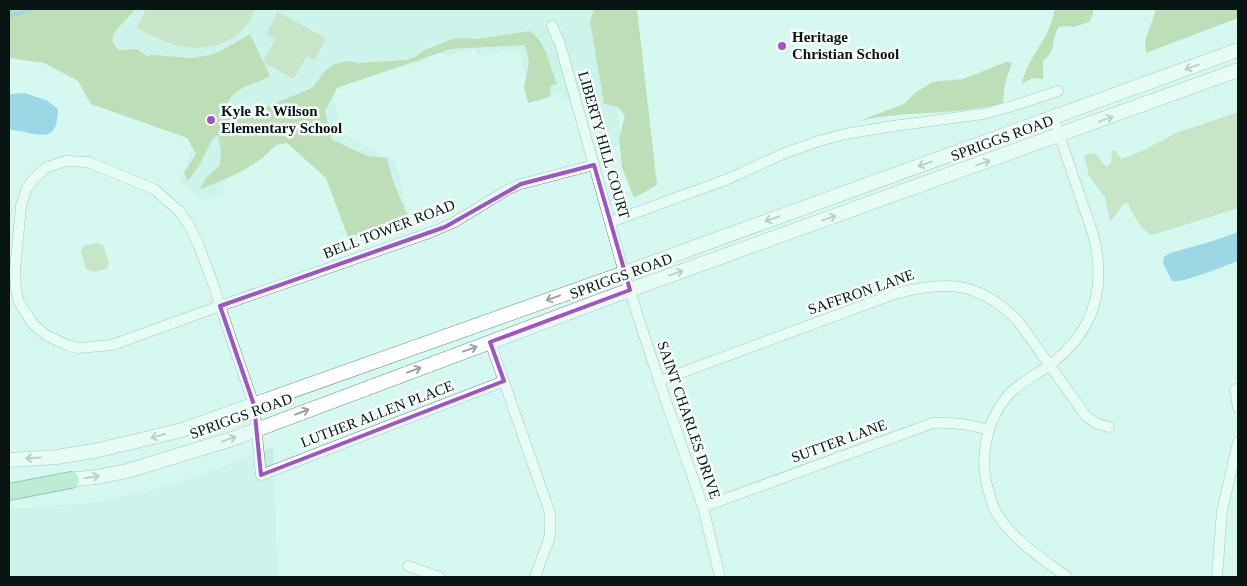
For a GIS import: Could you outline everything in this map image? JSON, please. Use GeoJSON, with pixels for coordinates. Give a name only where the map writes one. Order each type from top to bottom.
{"type":"FeatureCollection","features":[{"type":"Feature","properties":{"kind":"main road","name":"SPRIGGS ROAD"},"geometry":{"type":"LineString","coordinates":[[9,460],[57,457],[122,445],[182,430],[624,273],[1238,50]]}},
{"type":"Feature","properties":{"kind":"main road","name":"SPRIGGS ROAD"},"geometry":{"type":"LineString","coordinates":[[9,484],[96,477],[204,448],[630,290],[1238,70]]}},
{"type":"Feature","properties":{"kind":"main road"},"geometry":{"type":"LineString","coordinates":[[9,492],[71,480]]}},
{"type":"Feature","properties":{"kind":"street","name":"LIBERTY HILL COURT"},"geometry":{"type":"LineString","coordinates":[[552,26],[560,44],[624,273]]}},
{"type":"Feature","properties":{"kind":"street","name":"SPRIGGS ROAD"},"geometry":{"type":"LineString","coordinates":[[610,222],[728,179],[785,153],[819,141],[845,134],[893,126],[983,114],[1058,91]]}},
{"type":"Feature","properties":{"kind":"street"},"geometry":{"type":"LineString","coordinates":[[1053,117],[1095,240],[1099,268],[1097,298],[1085,327],[1064,354],[1020,383],[1000,407],[988,430],[984,456],[984,473],[998,516],[1024,544],[1067,577]]}},
{"type":"Feature","properties":{"kind":"street","name":"BELL TOWER ROAD"},"geometry":{"type":"LineString","coordinates":[[220,306],[189,225],[179,212],[154,190],[98,165],[78,160],[66,161],[47,167],[27,188],[21,206],[14,279],[16,291],[24,312],[33,324],[46,335],[69,346],[78,348],[112,345],[445,227],[509,189],[521,184],[594,165]]}},
{"type":"Feature","properties":{"kind":"street","name":"SAINT CHARLES DRIVE"},"geometry":{"type":"LineString","coordinates":[[624,273],[704,507],[720,577]]}},
{"type":"Feature","properties":{"kind":"street","name":"SAFFRON LANE"},"geometry":{"type":"LineString","coordinates":[[659,380],[894,294],[925,286],[939,285],[969,288],[994,300],[1018,322],[1086,416],[1096,423],[1109,427]]}},
{"type":"Feature","properties":{"kind":"street"},"geometry":{"type":"LineString","coordinates":[[220,306],[254,405],[256,429]]}},
{"type":"Feature","properties":{"kind":"street"},"geometry":{"type":"LineString","coordinates":[[490,342],[550,513],[550,536],[535,577]]}},
{"type":"Feature","properties":{"kind":"street","name":"LUTHER ALLEN PLACE"},"geometry":{"type":"LineString","coordinates":[[256,429],[261,475],[504,381]]}},
{"type":"Feature","properties":{"kind":"street"},"geometry":{"type":"LineString","coordinates":[[1235,389],[1238,408]]}},
{"type":"Feature","properties":{"kind":"street","name":"SUTTER LANE"},"geometry":{"type":"LineString","coordinates":[[704,507],[933,424],[950,422],[970,424],[988,430]]}},
{"type":"Feature","properties":{"kind":"street"},"geometry":{"type":"LineString","coordinates":[[1217,577],[1222,511],[1238,442]]}},
{"type":"Feature","properties":{"kind":"street"},"geometry":{"type":"LineString","coordinates":[[408,566],[440,577]]}},
{"type":"Feature","properties":{"kind":"highlighted area"},"geometry":{"type":"Polygon","coordinates":[[[594,165],[630,290],[490,342],[504,381],[261,475],[254,405],[220,306],[445,227],[521,184],[594,165]]]}},
{"type":"Feature","properties":{"kind":"shaded area","name":"Kyle R. Wilson Elementary School"},"geometry":{"type":"Polygon","coordinates":[[[9,9],[606,9],[622,145],[609,147],[602,143],[587,94],[564,100],[562,94],[559,93],[531,101],[520,53],[516,49],[479,56],[476,50],[472,48],[449,56],[438,52],[428,55],[425,62],[331,84],[341,133],[396,162],[408,215],[353,239],[330,172],[283,135],[233,153],[222,193],[203,201],[180,180],[195,143],[191,129],[91,88],[40,59],[9,9]]]}},
{"type":"Feature","properties":{"kind":"shaded area"},"geometry":{"type":"Polygon","coordinates":[[[273,447],[278,577],[9,577],[9,509],[87,503],[141,493],[195,477],[273,447]]]}},
{"type":"Feature","properties":{"kind":"green space"},"geometry":{"type":"Polygon","coordinates":[[[9,9],[134,9],[117,29],[112,39],[119,50],[137,49],[147,56],[192,58],[210,55],[221,51],[250,34],[270,76],[234,94],[226,108],[225,118],[233,118],[254,112],[312,88],[325,71],[335,64],[348,61],[359,63],[406,60],[415,57],[424,50],[453,39],[478,39],[530,31],[544,48],[557,84],[551,85],[550,97],[528,103],[524,87],[529,62],[525,45],[451,49],[337,88],[325,111],[332,140],[368,156],[387,158],[392,178],[409,219],[348,237],[326,178],[287,143],[276,145],[241,172],[200,189],[205,179],[220,165],[221,150],[218,135],[212,140],[199,166],[188,181],[184,173],[196,154],[187,138],[91,104],[78,81],[44,63],[9,58],[9,9]]]}},
{"type":"Feature","properties":{"kind":"green space"},"geometry":{"type":"Polygon","coordinates":[[[146,9],[255,9],[250,20],[234,37],[212,46],[200,48],[176,45],[137,28],[146,9]]]}},
{"type":"Feature","properties":{"kind":"green space"},"geometry":{"type":"Polygon","coordinates":[[[594,9],[637,9],[657,185],[634,198],[622,167],[619,139],[625,116],[618,107],[604,104],[590,21],[594,9]]]}},
{"type":"Feature","properties":{"kind":"green space"},"geometry":{"type":"Polygon","coordinates":[[[1055,9],[1093,9],[1093,14],[1089,22],[1074,27],[1059,27],[1051,52],[1043,61],[1043,79],[1033,78],[1022,84],[1030,62],[1050,26],[1055,9]]]}},
{"type":"Feature","properties":{"kind":"green space"},"geometry":{"type":"Polygon","coordinates":[[[1156,9],[1238,9],[1238,18],[1146,53],[1145,42],[1156,9]]]}},
{"type":"Feature","properties":{"kind":"green space"},"geometry":{"type":"Polygon","coordinates":[[[278,12],[326,38],[315,60],[307,56],[294,79],[263,62],[275,39],[266,34],[278,12]]]}},
{"type":"Feature","properties":{"kind":"green space"},"geometry":{"type":"Polygon","coordinates":[[[1006,62],[1012,62],[1005,84],[1003,103],[967,110],[895,115],[859,121],[904,104],[915,93],[932,82],[963,79],[1006,62]]]}},
{"type":"Feature","properties":{"kind":"green space"},"geometry":{"type":"Polygon","coordinates":[[[1238,112],[1238,208],[1153,235],[1144,230],[1127,203],[1123,205],[1110,222],[1105,198],[1089,176],[1084,155],[1095,153],[1106,167],[1111,163],[1112,150],[1116,151],[1121,159],[1142,151],[1176,133],[1238,112]]]}},
{"type":"Feature","properties":{"kind":"green space"},"geometry":{"type":"Polygon","coordinates":[[[97,243],[103,245],[109,263],[107,269],[93,272],[86,269],[81,251],[83,246],[97,243]]]}},
{"type":"Feature","properties":{"kind":"water"},"geometry":{"type":"Polygon","coordinates":[[[24,93],[46,100],[58,109],[56,124],[52,132],[43,135],[9,129],[9,94],[24,93]]]}},
{"type":"Feature","properties":{"kind":"water"},"geometry":{"type":"Polygon","coordinates":[[[1238,232],[1238,261],[1195,277],[1172,281],[1163,263],[1164,257],[1170,253],[1238,232]]]}},
{"type":"Feature","properties":{"kind":"waterway"},"geometry":{"type":"LineString","coordinates":[[10,16],[31,9]]}},
{"type":"Feature","properties":{"kind":"place","name":"Heritage Christian School"},"geometry":{"type":"Point","coordinates":[782,46]}},
{"type":"Feature","properties":{"kind":"place","name":"Kyle R. Wilson Elementary School"},"geometry":{"type":"Point","coordinates":[211,120]}}]}
